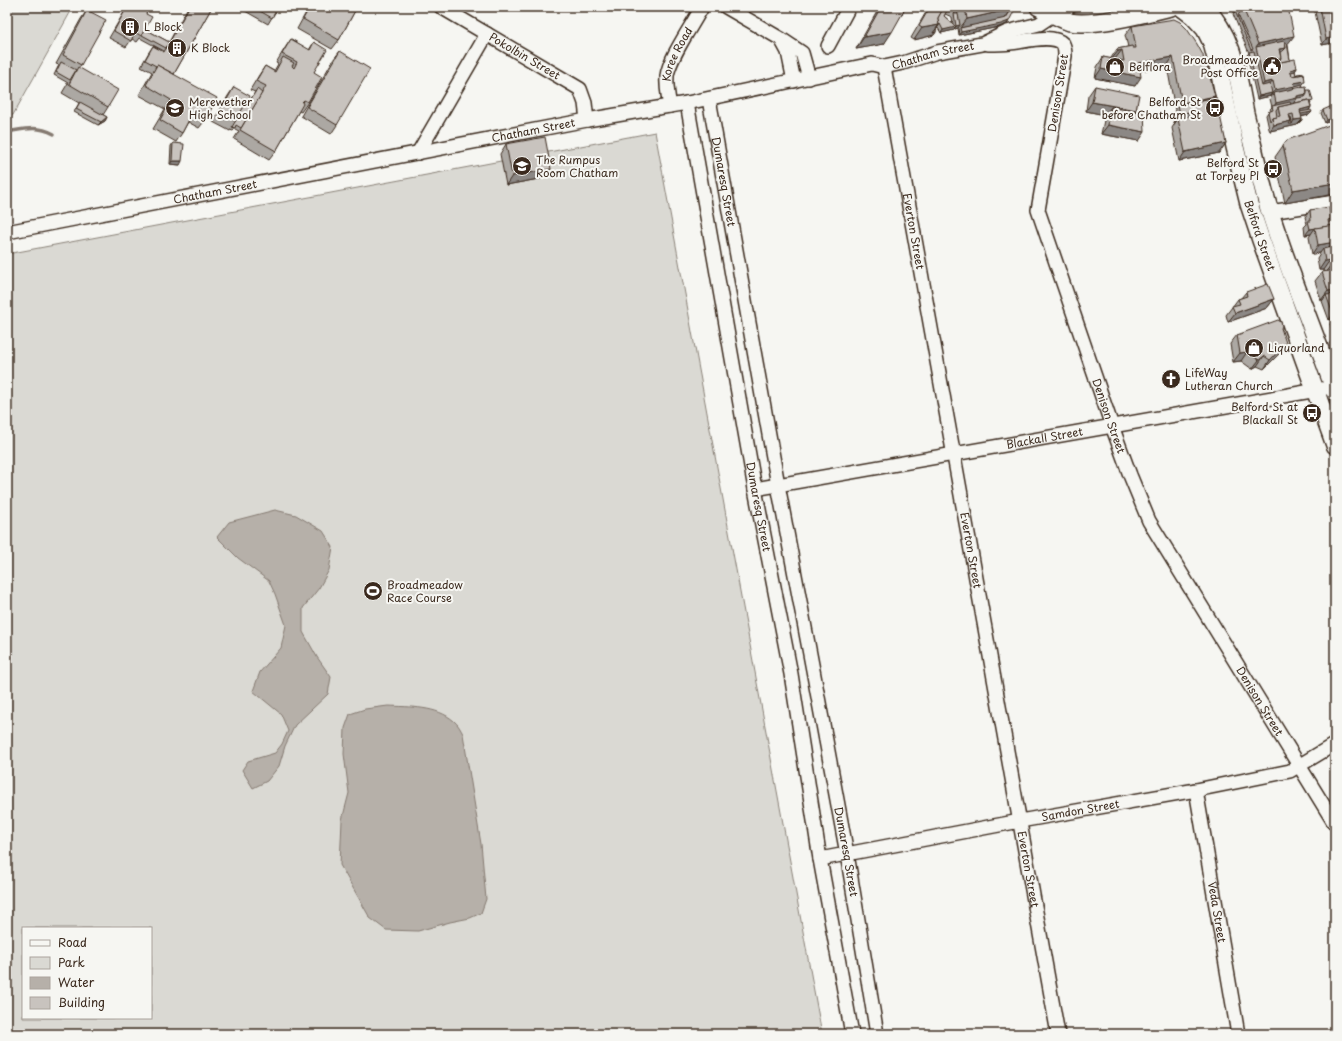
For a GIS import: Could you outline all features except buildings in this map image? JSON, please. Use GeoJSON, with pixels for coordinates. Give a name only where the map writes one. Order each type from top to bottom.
{"type":"FeatureCollection","features":[{"type":"Feature","properties":{"kind":"main road"},"geometry":{"type":"LineString","coordinates":[[1047,11],[1069,22],[1086,23],[1141,14],[1171,7]]}},
{"type":"Feature","properties":{"kind":"main road","name":"Belford Street"},"geometry":{"type":"LineString","coordinates":[[1181,7],[1193,16],[1204,29],[1212,43],[1249,204],[1335,445]]}},
{"type":"Feature","properties":{"kind":"main road","name":"Belford Street"},"geometry":{"type":"LineString","coordinates":[[1205,7],[1215,18],[1225,36],[1234,58],[1256,161],[1270,212],[1334,389]]}},
{"type":"Feature","properties":{"kind":"street","name":"Pokolbin Street"},"geometry":{"type":"LineString","coordinates":[[441,7],[580,88],[588,120]]}},
{"type":"Feature","properties":{"kind":"street","name":"Koree Road"},"geometry":{"type":"LineString","coordinates":[[670,106],[667,90],[667,74],[672,60],[702,7]]}},
{"type":"Feature","properties":{"kind":"street"},"geometry":{"type":"LineString","coordinates":[[726,7],[802,53],[809,78]]}},
{"type":"Feature","properties":{"kind":"street"},"geometry":{"type":"LineString","coordinates":[[828,46],[850,7]]}},
{"type":"Feature","properties":{"kind":"street","name":"Chatham Street"},"geometry":{"type":"LineString","coordinates":[[7,232],[588,120],[709,99],[872,64],[884,67],[937,52],[982,44],[1007,32],[1039,24],[1047,11],[1069,7]]}},
{"type":"Feature","properties":{"kind":"street"},"geometry":{"type":"LineString","coordinates":[[418,153],[487,34]]}},
{"type":"Feature","properties":{"kind":"street"},"geometry":{"type":"LineString","coordinates":[[781,39],[788,52],[794,81]]}},
{"type":"Feature","properties":{"kind":"street","name":"Denison Street"},"geometry":{"type":"LineString","coordinates":[[982,44],[1010,44],[1050,39],[1058,41],[1065,49],[1038,210],[1112,426],[1130,475],[1150,521],[1335,824]]}},
{"type":"Feature","properties":{"kind":"street","name":"Everton Street"},"geometry":{"type":"LineString","coordinates":[[884,67],[1058,1034]]}},
{"type":"Feature","properties":{"kind":"street","name":"Dumaresq Street"},"geometry":{"type":"LineString","coordinates":[[709,99],[778,485],[814,670],[877,1034]]}},
{"type":"Feature","properties":{"kind":"street","name":"Dumaresq Street"},"geometry":{"type":"LineString","coordinates":[[687,103],[755,490],[791,674],[820,859],[852,1034]]}},
{"type":"Feature","properties":{"kind":"street"},"geometry":{"type":"LineString","coordinates":[[1270,212],[1335,202]]}},
{"type":"Feature","properties":{"kind":"street"},"geometry":{"type":"LineString","coordinates":[[728,340],[751,336]]}},
{"type":"Feature","properties":{"kind":"street","name":"Blackall Street"},"geometry":{"type":"LineString","coordinates":[[755,490],[1315,390],[1334,389]]}},
{"type":"Feature","properties":{"kind":"street"},"geometry":{"type":"LineString","coordinates":[[791,674],[814,670]]}},
{"type":"Feature","properties":{"kind":"street","name":"Samdon Street"},"geometry":{"type":"LineString","coordinates":[[820,859],[1020,821],[1196,790],[1290,771],[1335,744]]}},
{"type":"Feature","properties":{"kind":"street","name":"Veda Street"},"geometry":{"type":"LineString","coordinates":[[1196,790],[1238,1034]]}},
{"type":"Feature","properties":{"kind":"green space"},"geometry":{"type":"Polygon","coordinates":[[[7,7],[64,7],[71,11],[13,115],[7,116],[7,7]]]}},
{"type":"Feature","properties":{"kind":"green space","name":"Broadmeadow Race Course"},"geometry":{"type":"Polygon","coordinates":[[[655,132],[822,1034],[7,1034],[7,254],[655,132]]]}},
{"type":"Feature","properties":{"kind":"water"},"geometry":{"type":"Polygon","coordinates":[[[275,510],[296,515],[323,531],[333,547],[329,570],[319,588],[303,608],[303,632],[317,657],[331,677],[328,694],[295,725],[285,746],[279,766],[267,781],[253,788],[242,770],[248,761],[275,753],[282,744],[288,731],[281,714],[253,691],[260,672],[281,648],[286,625],[269,581],[238,558],[217,537],[229,522],[275,510]]]}},
{"type":"Feature","properties":{"kind":"water"},"geometry":{"type":"Polygon","coordinates":[[[388,706],[423,708],[440,712],[455,722],[463,734],[481,844],[486,899],[481,913],[470,918],[418,931],[386,930],[370,918],[340,865],[342,820],[349,793],[344,754],[345,728],[350,714],[365,709],[388,706]]]}},
{"type":"Feature","properties":{"kind":"waterway"},"geometry":{"type":"LineString","coordinates":[[7,132],[25,129],[42,129],[54,134]]}},
{"type":"Feature","properties":{"kind":"place","name":"L Block"},"geometry":{"type":"Point","coordinates":[130,27]}},
{"type":"Feature","properties":{"kind":"place","name":"K Block"},"geometry":{"type":"Point","coordinates":[177,48]}},
{"type":"Feature","properties":{"kind":"place","name":"Broadmeadow Post Office"},"geometry":{"type":"Point","coordinates":[1272,66]}},
{"type":"Feature","properties":{"kind":"place","name":"Belflora"},"geometry":{"type":"Point","coordinates":[1115,67]}},
{"type":"Feature","properties":{"kind":"place","name":"Merewether High School"},"geometry":{"type":"Point","coordinates":[175,108]}},
{"type":"Feature","properties":{"kind":"place","name":"Belford St before Chatham St"},"geometry":{"type":"Point","coordinates":[1215,108]}},
{"type":"Feature","properties":{"kind":"place","name":"The Rumpus Room Chatham"},"geometry":{"type":"Point","coordinates":[522,166]}},
{"type":"Feature","properties":{"kind":"place","name":"Belford St at Torpey Pl"},"geometry":{"type":"Point","coordinates":[1273,169]}},
{"type":"Feature","properties":{"kind":"place","name":"Liquorland"},"geometry":{"type":"Point","coordinates":[1254,348]}},
{"type":"Feature","properties":{"kind":"place","name":"LifeWay Lutheran Church"},"geometry":{"type":"Point","coordinates":[1171,379]}},
{"type":"Feature","properties":{"kind":"place","name":"Belford St at Blackall St"},"geometry":{"type":"Point","coordinates":[1312,413]}},
{"type":"Feature","properties":{"kind":"place","name":"Broadmeadow Race Course"},"geometry":{"type":"Point","coordinates":[373,591]}}]}
